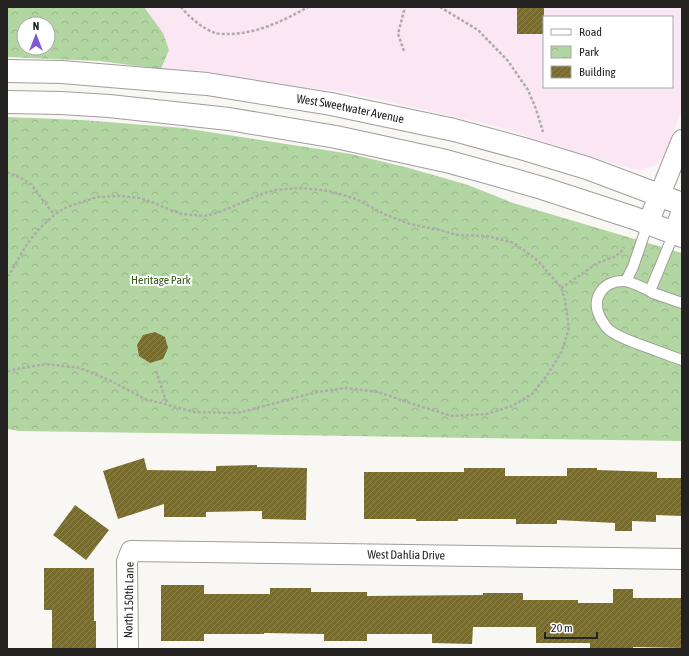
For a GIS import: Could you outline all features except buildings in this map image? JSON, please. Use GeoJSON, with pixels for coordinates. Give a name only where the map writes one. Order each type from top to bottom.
{"type":"FeatureCollection","features":[{"type":"Feature","properties":{"kind":"street","name":"West Sweetwater Avenue"},"geometry":{"type":"LineString","coordinates":[[7,71],[62,72],[207,84],[400,117],[524,149],[587,168],[682,204]]}},
{"type":"Feature","properties":{"kind":"street"},"geometry":{"type":"LineString","coordinates":[[7,102],[61,103],[116,107],[229,120],[336,137],[412,153],[493,174],[542,188],[678,234],[682,211]]}},
{"type":"Feature","properties":{"kind":"street"},"geometry":{"type":"LineString","coordinates":[[648,223],[682,140]]}},
{"type":"Feature","properties":{"kind":"street","name":"West Dahlia Drive"},"geometry":{"type":"LineString","coordinates":[[131,551],[682,559]]}},
{"type":"Feature","properties":{"kind":"street","name":"North 150th Lane"},"geometry":{"type":"LineString","coordinates":[[128,649],[127,561],[131,551]]}},
{"type":"Feature","properties":{"kind":"lane"},"geometry":{"type":"LineString","coordinates":[[626,281],[633,267],[648,223]]}},
{"type":"Feature","properties":{"kind":"lane"},"geometry":{"type":"LineString","coordinates":[[650,291],[678,234]]}},
{"type":"Feature","properties":{"kind":"lane"},"geometry":{"type":"LineString","coordinates":[[682,303],[653,293],[626,281],[616,282],[606,286],[600,292],[596,307],[598,314],[608,329],[622,338],[682,360]]}},
{"type":"Feature","properties":{"kind":"path"},"geometry":{"type":"LineString","coordinates":[[180,7],[185,13],[202,26],[216,34],[236,34],[262,29],[280,22],[308,7]]}},
{"type":"Feature","properties":{"kind":"path"},"geometry":{"type":"LineString","coordinates":[[404,50],[398,34],[405,7]]}},
{"type":"Feature","properties":{"kind":"path"},"geometry":{"type":"LineString","coordinates":[[440,7],[478,30],[508,62],[528,90],[543,132]]}},
{"type":"Feature","properties":{"kind":"path"},"geometry":{"type":"LineString","coordinates":[[7,172],[31,184],[54,215]]}},
{"type":"Feature","properties":{"kind":"path"},"geometry":{"type":"LineString","coordinates":[[7,276],[27,244],[40,228],[63,209],[83,201],[98,197],[110,196],[139,198],[182,214],[204,216],[222,211],[275,190],[299,188],[329,191],[356,199],[384,214],[410,224],[456,234],[487,236],[514,244],[537,260],[561,288],[565,300],[569,328],[562,351],[548,374],[532,394],[512,406],[487,414],[452,416],[378,392],[346,388],[317,392],[238,413],[195,412],[167,404],[145,400],[112,381],[80,368],[45,364],[7,372]]}},
{"type":"Feature","properties":{"kind":"path"},"geometry":{"type":"LineString","coordinates":[[561,288],[596,263],[614,257],[621,252],[626,241]]}},
{"type":"Feature","properties":{"kind":"path"},"geometry":{"type":"LineString","coordinates":[[156,371],[167,404]]}},
{"type":"Feature","properties":{"kind":"shaded area"},"geometry":{"type":"Polygon","coordinates":[[[144,7],[682,7],[682,110],[664,155],[654,166],[638,170],[491,125],[350,93],[161,69],[169,50],[144,7]]]}},
{"type":"Feature","properties":{"kind":"green space"},"geometry":{"type":"Polygon","coordinates":[[[7,7],[144,7],[163,33],[169,50],[161,69],[99,61],[7,57],[7,7]]]}},
{"type":"Feature","properties":{"kind":"green space","name":"Heritage Park"},"geometry":{"type":"Polygon","coordinates":[[[7,117],[82,120],[183,128],[351,154],[409,168],[468,185],[513,203],[682,253],[682,441],[19,431],[7,429],[7,117]]]}}]}
